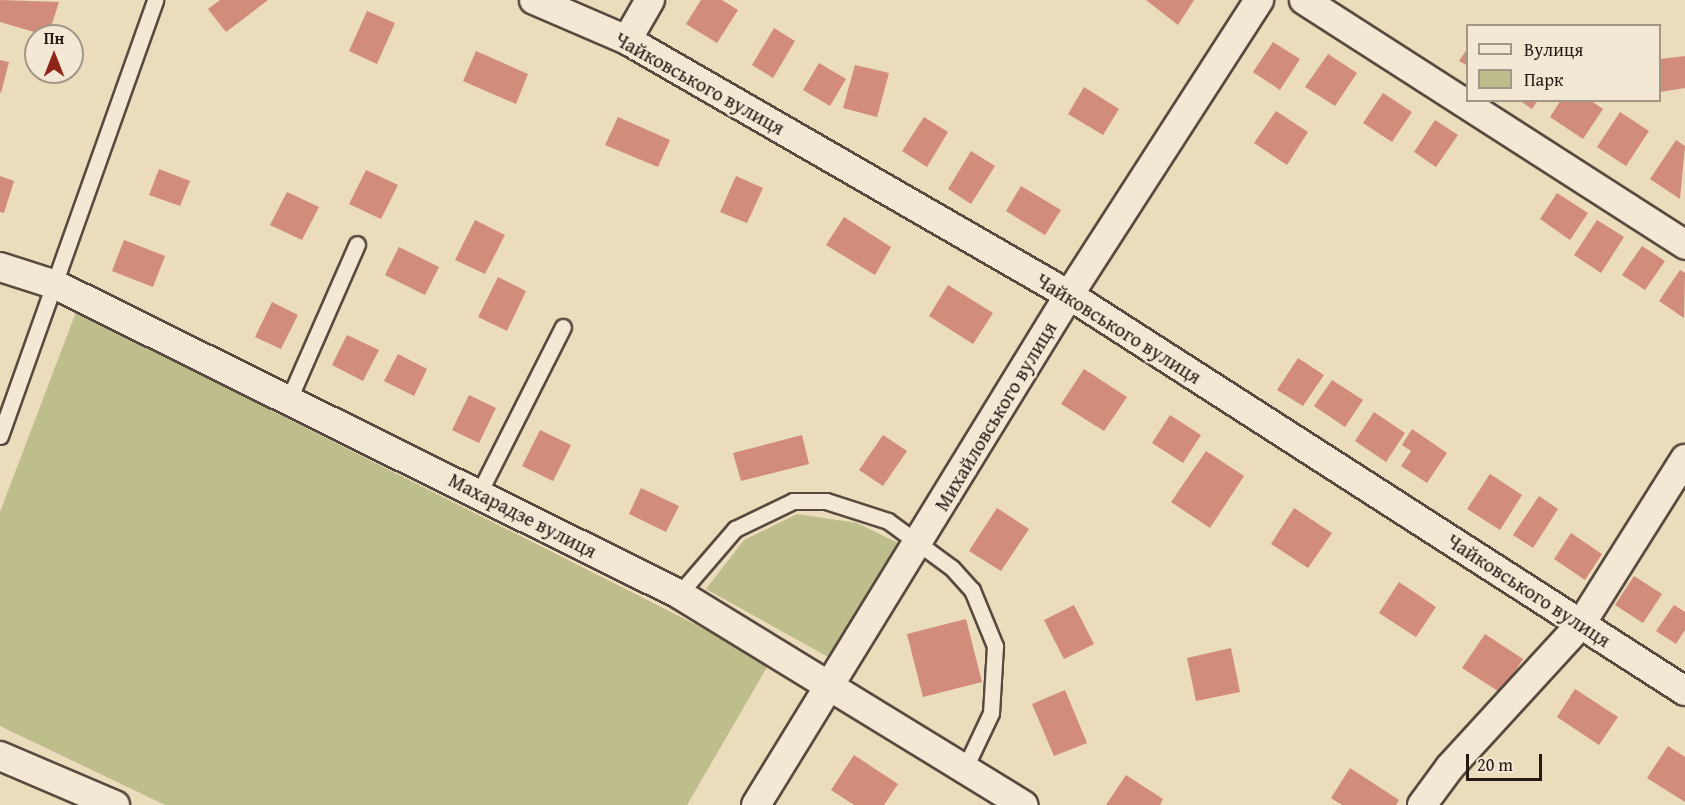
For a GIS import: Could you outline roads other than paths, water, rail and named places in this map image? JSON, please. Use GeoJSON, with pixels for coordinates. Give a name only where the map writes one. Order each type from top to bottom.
{"type":"FeatureCollection","features":[{"type":"Feature","properties":{"kind":"street","name":"Чайковського вулиця"},"geometry":{"type":"LineString","coordinates":[[534,0],[627,40],[1069,295],[1685,691]]}},
{"type":"Feature","properties":{"kind":"street"},"geometry":{"type":"LineString","coordinates":[[627,40],[650,0]]}},
{"type":"Feature","properties":{"kind":"street","name":"Михайловського вулиця"},"geometry":{"type":"LineString","coordinates":[[756,805],[834,684],[1069,295],[1259,0]]}},
{"type":"Feature","properties":{"kind":"street"},"geometry":{"type":"LineString","coordinates":[[1304,0],[1685,245]]}},
{"type":"Feature","properties":{"kind":"street","name":"Махарадзе вулиця"},"geometry":{"type":"LineString","coordinates":[[0,267],[56,285],[479,492],[680,594],[834,684],[1023,805]]}},
{"type":"Feature","properties":{"kind":"street"},"geometry":{"type":"LineString","coordinates":[[1422,805],[1450,767],[1581,624],[1685,459]]}},
{"type":"Feature","properties":{"kind":"street"},"geometry":{"type":"LineString","coordinates":[[0,756],[115,805]]}},
{"type":"Feature","properties":{"kind":"lane"},"geometry":{"type":"LineString","coordinates":[[0,436],[56,285],[155,0]]}},
{"type":"Feature","properties":{"kind":"lane"},"geometry":{"type":"LineString","coordinates":[[289,399],[357,244]]}},
{"type":"Feature","properties":{"kind":"lane"},"geometry":{"type":"LineString","coordinates":[[479,492],[563,327]]}},
{"type":"Feature","properties":{"kind":"lane"},"geometry":{"type":"LineString","coordinates":[[680,594],[735,529],[793,501],[826,501],[868,513],[920,541],[972,590],[995,646],[991,713],[965,768]]}}]}
